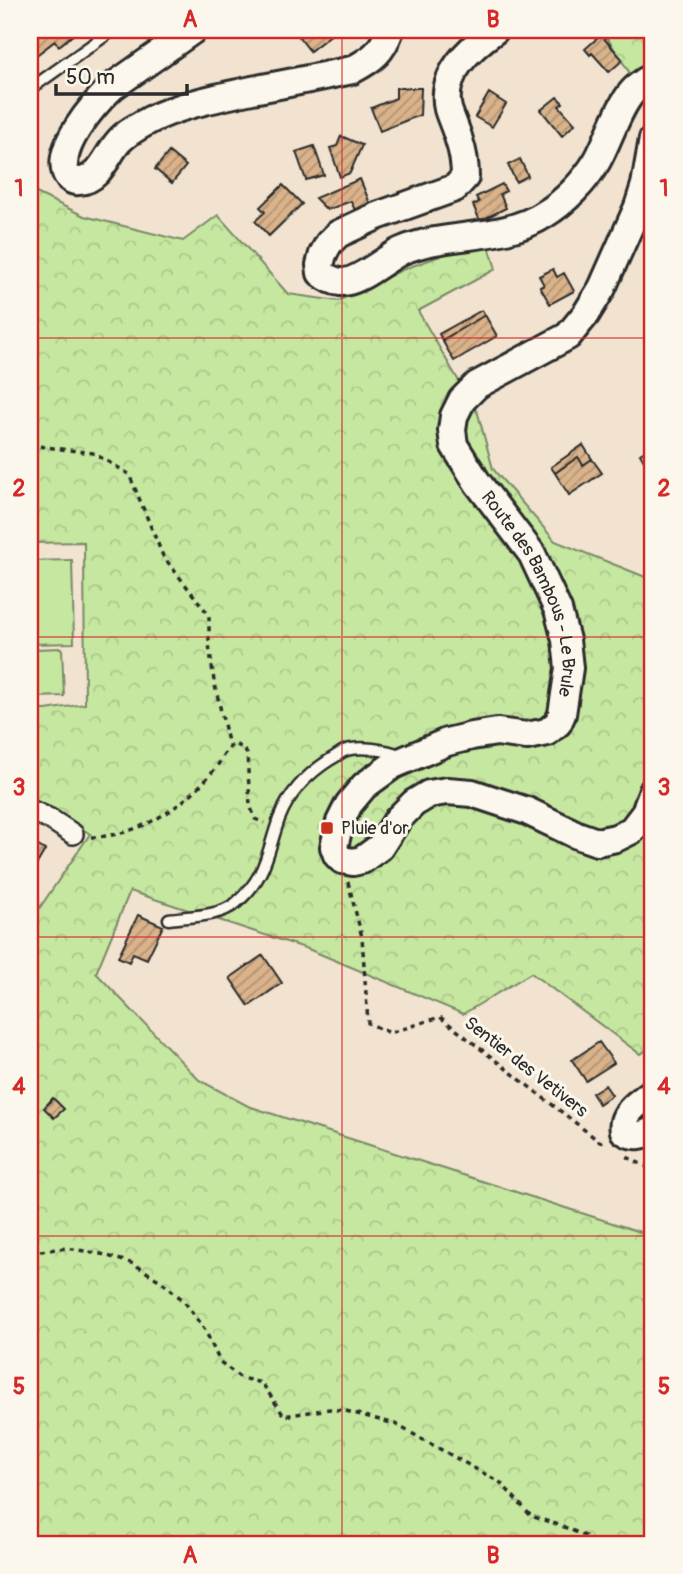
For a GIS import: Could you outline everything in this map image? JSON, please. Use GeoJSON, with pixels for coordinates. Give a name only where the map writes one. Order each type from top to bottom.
{"type":"FeatureCollection","features":[{"type":"Feature","properties":{"kind":"main road"},"geometry":{"type":"LineString","coordinates":[[192,30],[100,98],[68,145],[65,166],[66,174],[71,180],[78,181],[93,175],[119,141],[133,129],[152,119],[202,101],[352,70],[369,62],[380,52],[390,30]]}},
{"type":"Feature","properties":{"kind":"main road"},"geometry":{"type":"LineString","coordinates":[[495,30],[461,59],[452,75],[448,90],[447,107],[460,140],[465,177],[455,188],[377,216],[338,234],[329,243],[320,265],[321,273],[328,278],[341,282],[353,280],[403,250],[496,232],[545,215],[560,204],[587,175],[633,91],[647,80],[653,80]]}},
{"type":"Feature","properties":{"kind":"main road","name":"Route des Bambous - Le Brule"},"geometry":{"type":"LineString","coordinates":[[342,860],[334,847],[340,822],[349,804],[364,786],[393,765],[447,742],[472,736],[497,732],[527,736],[547,732],[558,723],[562,715],[569,668],[566,640],[558,610],[532,554],[477,482],[454,445],[454,416],[462,400],[477,386],[568,336],[586,314],[602,288],[638,207],[653,139]]}},
{"type":"Feature","properties":{"kind":"main road"},"geometry":{"type":"LineString","coordinates":[[342,860],[362,860],[380,847],[398,819],[414,803],[429,794],[472,793],[527,811],[597,842],[632,831],[645,813],[653,791]]}},
{"type":"Feature","properties":{"kind":"main road"},"geometry":{"type":"LineString","coordinates":[[653,1092],[626,1115],[623,1125],[624,1131],[630,1135],[638,1136],[653,1131]]}},
{"type":"Feature","properties":{"kind":"street"},"geometry":{"type":"LineString","coordinates":[[30,810],[51,819],[73,834]]}},
{"type":"Feature","properties":{"kind":"lane"},"geometry":{"type":"LineString","coordinates":[[30,89],[113,30]]}},
{"type":"Feature","properties":{"kind":"lane"},"geometry":{"type":"LineString","coordinates":[[169,919],[214,913],[234,905],[254,886],[267,860],[280,818],[295,790],[314,769],[347,750],[384,749],[409,758]]}},
{"type":"Feature","properties":{"kind":"path"},"geometry":{"type":"LineString","coordinates":[[30,444],[93,453],[129,474],[163,556],[209,615],[209,644],[214,681],[229,746],[216,769],[183,802],[154,820],[108,837],[81,838],[73,834]]}},
{"type":"Feature","properties":{"kind":"path"},"geometry":{"type":"LineString","coordinates":[[229,746],[234,744],[243,748],[247,754],[250,805],[255,819],[265,823],[280,818]]}},
{"type":"Feature","properties":{"kind":"path","name":"Sentier des Vetivers"},"geometry":{"type":"LineString","coordinates":[[342,860],[362,937],[368,1024],[390,1033],[440,1017],[600,1142],[624,1131]]}},
{"type":"Feature","properties":{"kind":"path"},"geometry":{"type":"LineString","coordinates":[[30,1252],[67,1248],[134,1264],[162,1282],[184,1301],[205,1331],[220,1362],[241,1377],[261,1383],[284,1416],[330,1409],[396,1424],[500,1483],[531,1516],[585,1536],[590,1544]]}},
{"type":"Feature","properties":{"kind":"green space"},"geometry":{"type":"Polygon","coordinates":[[[602,30],[653,30],[653,109],[602,30]]]}},
{"type":"Feature","properties":{"kind":"green space"},"geometry":{"type":"Polygon","coordinates":[[[30,190],[84,216],[183,241],[218,215],[288,294],[338,301],[404,269],[468,246],[489,246],[496,269],[418,311],[478,414],[493,469],[555,541],[653,580],[653,1047],[640,1054],[531,973],[463,1014],[308,949],[130,891],[96,973],[199,1080],[248,1106],[653,1236],[653,1544],[30,1544],[30,922],[90,834],[47,806],[30,799],[30,710],[85,704],[84,542],[30,543],[30,190]]]}},
{"type":"Feature","properties":{"kind":"green space"},"geometry":{"type":"Polygon","coordinates":[[[72,560],[74,643],[30,644],[30,561],[72,560]]]}},
{"type":"Feature","properties":{"kind":"green space"},"geometry":{"type":"Polygon","coordinates":[[[62,648],[64,696],[36,697],[34,649],[62,648]]]}},
{"type":"Feature","properties":{"kind":"building"},"geometry":{"type":"Polygon","coordinates":[[[30,30],[79,30],[59,46],[55,41],[30,60],[30,30]]]}},
{"type":"Feature","properties":{"kind":"building"},"geometry":{"type":"Polygon","coordinates":[[[308,30],[337,30],[310,51],[299,37],[308,30]]]}},
{"type":"Feature","properties":{"kind":"building"},"geometry":{"type":"Polygon","coordinates":[[[601,35],[623,60],[609,72],[585,49],[601,35]]]}},
{"type":"Feature","properties":{"kind":"building"},"geometry":{"type":"Polygon","coordinates":[[[396,88],[421,88],[420,115],[380,131],[371,108],[396,98],[396,88]]]}},
{"type":"Feature","properties":{"kind":"building"},"geometry":{"type":"Polygon","coordinates":[[[489,93],[506,104],[492,127],[475,117],[489,93]]]}},
{"type":"Feature","properties":{"kind":"building"},"geometry":{"type":"Polygon","coordinates":[[[557,97],[563,103],[559,106],[575,124],[562,136],[541,110],[557,97]]]}},
{"type":"Feature","properties":{"kind":"building"},"geometry":{"type":"Polygon","coordinates":[[[341,136],[362,145],[350,173],[340,177],[330,148],[337,146],[341,136]]]}},
{"type":"Feature","properties":{"kind":"building"},"geometry":{"type":"Polygon","coordinates":[[[314,146],[324,175],[306,180],[296,152],[314,146]]]}},
{"type":"Feature","properties":{"kind":"building"},"geometry":{"type":"Polygon","coordinates":[[[169,152],[186,166],[172,183],[155,169],[169,152]]]}},
{"type":"Feature","properties":{"kind":"building"},"geometry":{"type":"Polygon","coordinates":[[[520,159],[528,176],[516,182],[508,165],[520,159]]]}},
{"type":"Feature","properties":{"kind":"building"},"geometry":{"type":"Polygon","coordinates":[[[360,179],[372,208],[357,215],[351,201],[327,210],[315,198],[360,179]]]}},
{"type":"Feature","properties":{"kind":"building"},"geometry":{"type":"Polygon","coordinates":[[[502,184],[506,191],[500,194],[506,208],[480,221],[473,205],[479,202],[476,197],[502,184]]]}},
{"type":"Feature","properties":{"kind":"building"},"geometry":{"type":"Polygon","coordinates":[[[283,185],[302,204],[269,236],[255,221],[265,212],[260,207],[283,185]]]}},
{"type":"Feature","properties":{"kind":"building"},"geometry":{"type":"Polygon","coordinates":[[[553,269],[557,277],[564,273],[574,291],[550,304],[540,287],[544,285],[539,276],[553,269]]]}},
{"type":"Feature","properties":{"kind":"building"},"geometry":{"type":"Polygon","coordinates":[[[482,310],[485,315],[442,340],[439,334],[482,310]]]}},
{"type":"Feature","properties":{"kind":"building"},"geometry":{"type":"Polygon","coordinates":[[[485,315],[497,336],[454,361],[442,340],[485,315]]]}},
{"type":"Feature","properties":{"kind":"building"},"geometry":{"type":"Polygon","coordinates":[[[583,445],[592,459],[583,465],[578,457],[555,473],[551,467],[583,445]]]}},
{"type":"Feature","properties":{"kind":"building"},"geometry":{"type":"Polygon","coordinates":[[[653,446],[653,459],[645,463],[640,454],[653,446]]]}},
{"type":"Feature","properties":{"kind":"building"},"geometry":{"type":"Polygon","coordinates":[[[578,457],[583,465],[592,459],[602,473],[569,495],[555,473],[578,457]]]}},
{"type":"Feature","properties":{"kind":"building"},"geometry":{"type":"Polygon","coordinates":[[[30,841],[45,850],[35,867],[30,864],[30,841]]]}},
{"type":"Feature","properties":{"kind":"building"},"geometry":{"type":"Polygon","coordinates":[[[138,915],[163,926],[147,959],[133,953],[129,962],[118,957],[138,915]]]}},
{"type":"Feature","properties":{"kind":"building"},"geometry":{"type":"Polygon","coordinates":[[[263,955],[282,983],[249,1006],[230,978],[263,955]]]}},
{"type":"Feature","properties":{"kind":"building"},"geometry":{"type":"Polygon","coordinates":[[[599,1042],[614,1063],[586,1081],[572,1060],[599,1042]]]}},
{"type":"Feature","properties":{"kind":"building"},"geometry":{"type":"Polygon","coordinates":[[[605,1085],[612,1095],[599,1104],[592,1093],[605,1085]]]}},
{"type":"Feature","properties":{"kind":"building"},"geometry":{"type":"Polygon","coordinates":[[[53,1098],[64,1109],[54,1118],[44,1108],[53,1098]]]}},
{"type":"Feature","properties":{"kind":"place","name":"Pluie d'or"},"geometry":{"type":"Point","coordinates":[327,828]}}]}
